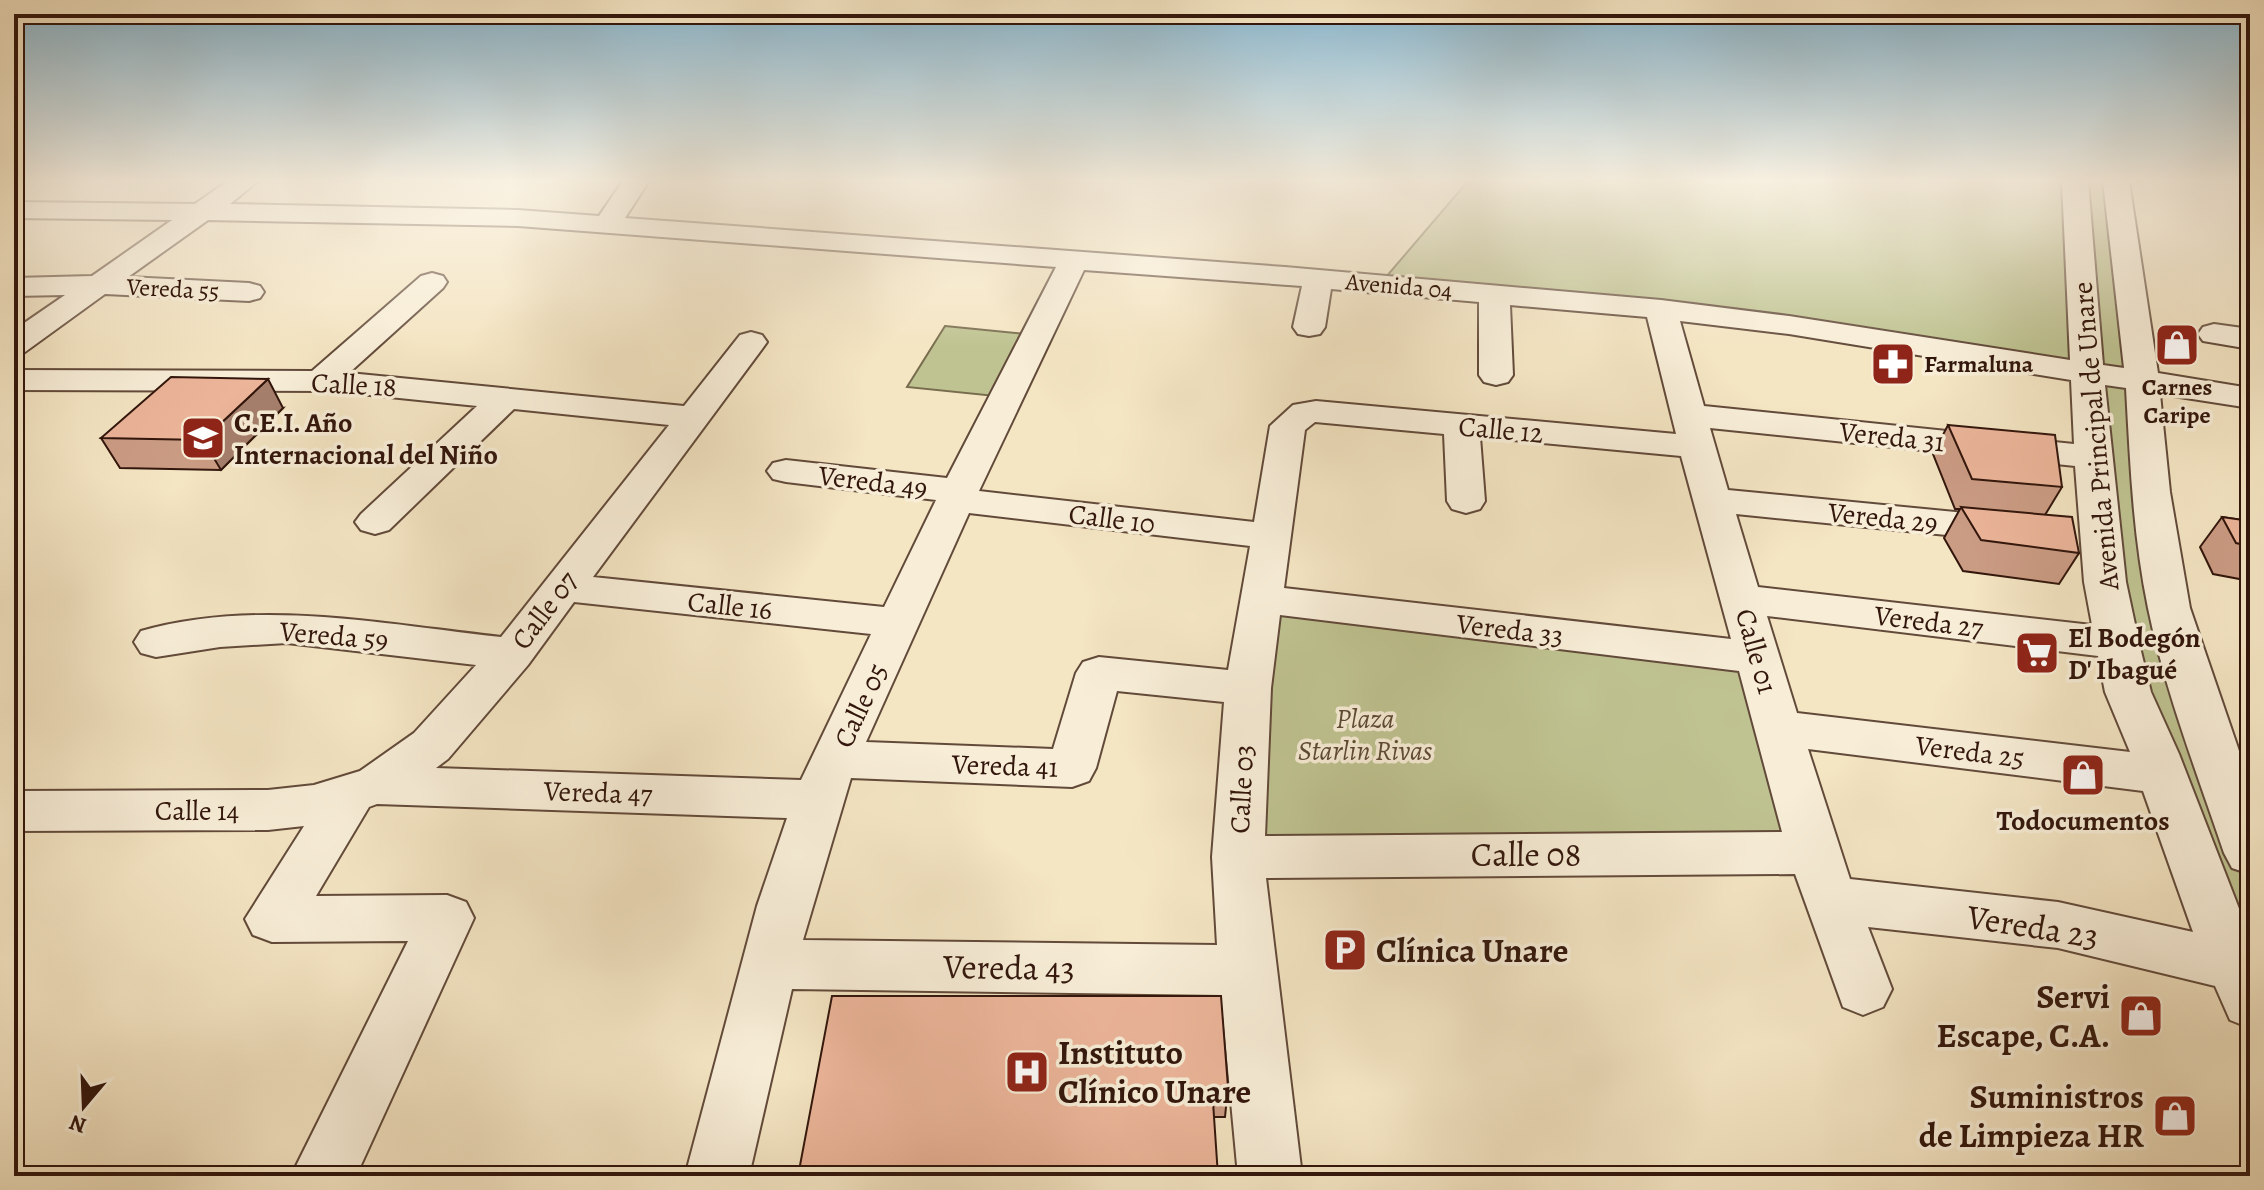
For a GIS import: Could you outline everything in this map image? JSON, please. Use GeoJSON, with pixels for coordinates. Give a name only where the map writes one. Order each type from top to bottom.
{"type":"FeatureCollection","features":[{"type":"Feature","properties":{"kind":"street"},"geometry":{"type":"LineString","coordinates":[[14,345],[164,237]]}},
{"type":"Feature","properties":{"kind":"street","name":"Avenida 04"},"geometry":{"type":"LineString","coordinates":[[778,237],[1661,309],[1804,327],[2250,398]]}},
{"type":"Feature","properties":{"kind":"street","name":"Avenida Principal de Unare"},"geometry":{"type":"LineString","coordinates":[[2079,237],[2094,457],[2069,535],[2117,643],[2128,692],[2162,775],[2207,901],[2242,984]]}},
{"type":"Feature","properties":{"kind":"street","name":"Avenida Principal de Unare"},"geometry":{"type":"LineString","coordinates":[[2123,237],[2142,381],[2151,492],[2169,608],[2197,704],[2250,853]]}},
{"type":"Feature","properties":{"kind":"street","name":"Calle 05"},"geometry":{"type":"LineString","coordinates":[[717,1176],[784,906],[826,779],[957,496],[1074,260]]}},
{"type":"Feature","properties":{"kind":"street"},"geometry":{"type":"LineString","coordinates":[[1309,327],[1318,279]]}},
{"type":"Feature","properties":{"kind":"street"},"geometry":{"type":"LineString","coordinates":[[320,381],[432,282]]}},
{"type":"Feature","properties":{"kind":"street","name":"Vereda 55"},"geometry":{"type":"LineString","coordinates":[[14,287],[97,285],[249,292]]}},
{"type":"Feature","properties":{"kind":"street"},"geometry":{"type":"LineString","coordinates":[[1494,294],[1496,375]]}},
{"type":"Feature","properties":{"kind":"street","name":"Calle 01"},"geometry":{"type":"LineString","coordinates":[[1661,309],[1693,431],[1822,876],[1863,989]]}},
{"type":"Feature","properties":{"kind":"street"},"geometry":{"type":"LineString","coordinates":[[2214,334],[2250,339]]}},
{"type":"Feature","properties":{"kind":"street","name":"Calle 07"},"geometry":{"type":"LineString","coordinates":[[363,791],[431,746],[512,654],[560,587],[751,342]]}},
{"type":"Feature","properties":{"kind":"street","name":"Calle 18"},"geometry":{"type":"LineString","coordinates":[[14,380],[320,381],[693,417]]}},
{"type":"Feature","properties":{"kind":"street"},"geometry":{"type":"LineString","coordinates":[[375,522],[507,397]]}},
{"type":"Feature","properties":{"kind":"street","name":"Calle 12"},"geometry":{"type":"LineString","coordinates":[[1305,412],[1461,425],[1693,431]]}},
{"type":"Feature","properties":{"kind":"street","name":"Calle 03"},"geometry":{"type":"LineString","coordinates":[[1270,1176],[1238,857],[1241,764],[1248,688],[1285,434],[1293,419],[1305,412]]}},
{"type":"Feature","properties":{"kind":"street"},"geometry":{"type":"LineString","coordinates":[[1461,425],[1466,501]]}},
{"type":"Feature","properties":{"kind":"street","name":"Vereda 31"},"geometry":{"type":"LineString","coordinates":[[1693,431],[2094,457]]}},
{"type":"Feature","properties":{"kind":"street","name":"Vereda 49"},"geometry":{"type":"LineString","coordinates":[[786,471],[957,496]]}},
{"type":"Feature","properties":{"kind":"street","name":"Calle 10"},"geometry":{"type":"LineString","coordinates":[[957,496],[1270,536]]}},
{"type":"Feature","properties":{"kind":"street","name":"Vereda 29"},"geometry":{"type":"LineString","coordinates":[[1713,500],[2069,535]]}},
{"type":"Feature","properties":{"kind":"street","name":"Calle 16"},"geometry":{"type":"LineString","coordinates":[[560,587],[899,623]]}},
{"type":"Feature","properties":{"kind":"street","name":"Vereda 33"},"geometry":{"type":"LineString","coordinates":[[1260,599],[1759,658]]}},
{"type":"Feature","properties":{"kind":"street","name":"Vereda 27"},"geometry":{"type":"LineString","coordinates":[[1742,599],[2117,643]]}},
{"type":"Feature","properties":{"kind":"street","name":"Vereda 59"},"geometry":{"type":"LineString","coordinates":[[156,642],[220,632],[287,628],[512,654]]}},
{"type":"Feature","properties":{"kind":"street","name":"Vereda 41"},"geometry":{"type":"LineString","coordinates":[[826,779],[1072,768],[1099,673],[1248,688]]}},
{"type":"Feature","properties":{"kind":"street","name":"Vereda 25"},"geometry":{"type":"LineString","coordinates":[[1779,728],[2162,775]]}},
{"type":"Feature","properties":{"kind":"street","name":"Vereda 47"},"geometry":{"type":"LineString","coordinates":[[363,791],[826,779]]}},
{"type":"Feature","properties":{"kind":"street"},"geometry":{"type":"LineString","coordinates":[[323,1176],[447,918],[272,919],[363,791]]}},
{"type":"Feature","properties":{"kind":"street","name":"Calle 14"},"geometry":{"type":"LineString","coordinates":[[14,811],[268,810],[314,805],[363,791]]}},
{"type":"Feature","properties":{"kind":"street","name":"Calle 08"},"geometry":{"type":"LineString","coordinates":[[1238,857],[1822,876]]}},
{"type":"Feature","properties":{"kind":"street","name":"Vereda 23"},"geometry":{"type":"LineString","coordinates":[[1822,876],[2058,925],[2242,984]]}},
{"type":"Feature","properties":{"kind":"street","name":"Vereda 43"},"geometry":{"type":"LineString","coordinates":[[770,964],[1248,970]]}},
{"type":"Feature","properties":{"kind":"green space"},"geometry":{"type":"Polygon","coordinates":[[[1421,237],[2122,237],[2151,492],[2250,853],[2250,1002],[2155,754],[2089,373],[1908,343],[1380,284],[1421,237]]]}},
{"type":"Feature","properties":{"kind":"green space"},"geometry":{"type":"Polygon","coordinates":[[[945,326],[1036,335],[1005,397],[907,387],[945,326]]]}},
{"type":"Feature","properties":{"kind":"green space","name":"Plaza Starlin Rivas"},"geometry":{"type":"Polygon","coordinates":[[[1260,599],[1759,658],[1814,853],[1238,857],[1260,599]]]}},
{"type":"Feature","properties":{"kind":"building"},"geometry":{"type":"Polygon","coordinates":[[[171,377],[268,379],[203,440],[101,438],[171,377]]]}},
{"type":"Feature","properties":{"kind":"building"},"geometry":{"type":"Polygon","coordinates":[[[1948,425],[2055,435],[2062,487],[1972,479],[1948,425]]]}},
{"type":"Feature","properties":{"kind":"building"},"geometry":{"type":"Polygon","coordinates":[[[1961,507],[2072,517],[2079,553],[1981,540],[1961,507]]]}},
{"type":"Feature","properties":{"kind":"building"},"geometry":{"type":"Polygon","coordinates":[[[2222,517],[2250,521],[2250,546],[2236,543],[2222,517]]]}},
{"type":"Feature","properties":{"kind":"building","name":"Instituto Clínico Unare"},"geometry":{"type":"Polygon","coordinates":[[[832,996],[1221,996],[1228,1087],[1212,1087],[1218,1176],[798,1176],[832,996]]]}},
{"type":"Feature","properties":{"kind":"place","name":"Carnes Caripe"},"geometry":{"type":"Point","coordinates":[2177,345]}},
{"type":"Feature","properties":{"kind":"place","name":"Farmaluna"},"geometry":{"type":"Point","coordinates":[1893,364]}},
{"type":"Feature","properties":{"kind":"place","name":"C.E.I. Año Internacional del Niño"},"geometry":{"type":"Point","coordinates":[203,438]}},
{"type":"Feature","properties":{"kind":"place","name":"El Bodegón D' Ibagué"},"geometry":{"type":"Point","coordinates":[2037,653]}},
{"type":"Feature","properties":{"kind":"place","name":"Todocumentos"},"geometry":{"type":"Point","coordinates":[2083,775]}},
{"type":"Feature","properties":{"kind":"place","name":"Clínica Unare"},"geometry":{"type":"Point","coordinates":[1345,950]}},
{"type":"Feature","properties":{"kind":"place","name":"Servi Escape, C.A."},"geometry":{"type":"Point","coordinates":[2141,1016]}},
{"type":"Feature","properties":{"kind":"place","name":"Instituto Clínico Unare"},"geometry":{"type":"Point","coordinates":[1027,1072]}},
{"type":"Feature","properties":{"kind":"place","name":"Suministros de Limpieza HR"},"geometry":{"type":"Point","coordinates":[2175,1116]}}]}
